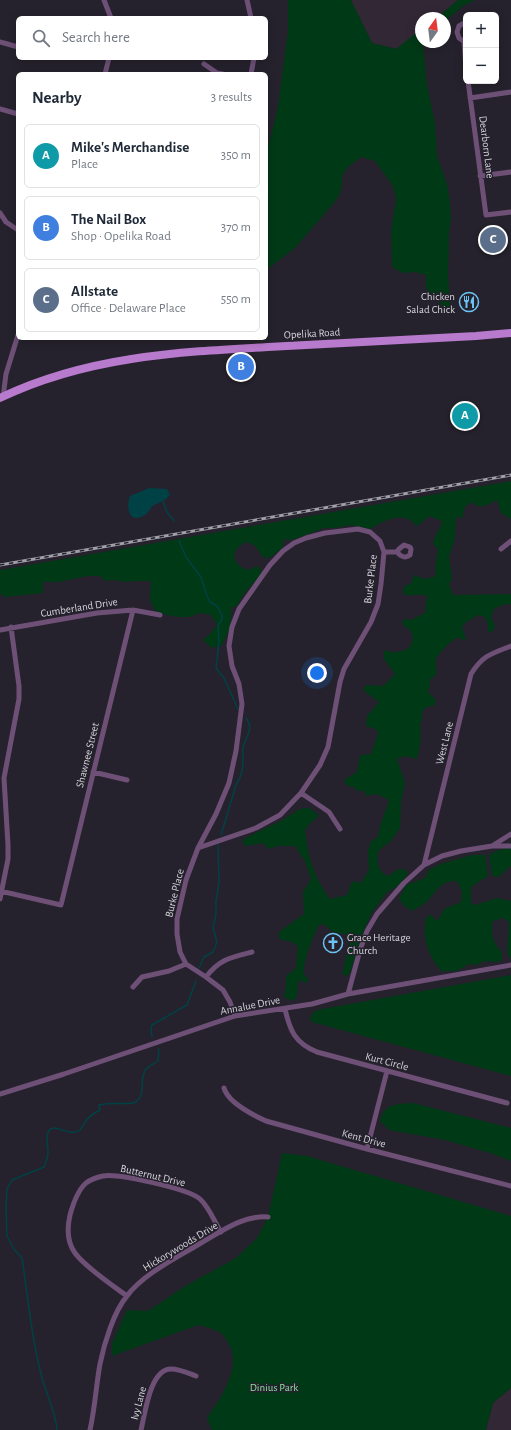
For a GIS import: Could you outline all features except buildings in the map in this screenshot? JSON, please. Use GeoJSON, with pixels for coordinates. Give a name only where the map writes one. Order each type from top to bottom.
{"type":"FeatureCollection","features":[{"type":"Feature","properties":{"kind":"main road","name":"Opelika Road"},"geometry":{"type":"LineString","coordinates":[[1,397],[32,384],[77,370],[114,361],[144,356],[235,348],[511,333]]}},
{"type":"Feature","properties":{"kind":"street"},"geometry":{"type":"LineString","coordinates":[[104,0],[110,16]]}},
{"type":"Feature","properties":{"kind":"street"},"geometry":{"type":"LineString","coordinates":[[247,0],[251,16]]}},
{"type":"Feature","properties":{"kind":"street"},"geometry":{"type":"LineString","coordinates":[[463,24],[459,26],[457,32],[459,38],[463,41]]}},
{"type":"Feature","properties":{"kind":"street"},"geometry":{"type":"LineString","coordinates":[[0,42],[16,46]]}},
{"type":"Feature","properties":{"kind":"street"},"geometry":{"type":"LineString","coordinates":[[106,72],[108,60]]}},
{"type":"Feature","properties":{"kind":"street"},"geometry":{"type":"LineString","coordinates":[[251,72],[254,60]]}},
{"type":"Feature","properties":{"kind":"street"},"geometry":{"type":"LineString","coordinates":[[204,64],[216,72]]}},
{"type":"Feature","properties":{"kind":"street","name":"Dearborn Lane"},"geometry":{"type":"LineString","coordinates":[[468,84],[486,215],[511,212]]}},
{"type":"Feature","properties":{"kind":"street"},"geometry":{"type":"LineString","coordinates":[[470,98],[511,92]]}},
{"type":"Feature","properties":{"kind":"street"},"geometry":{"type":"LineString","coordinates":[[0,109],[16,113]]}},
{"type":"Feature","properties":{"kind":"street"},"geometry":{"type":"LineString","coordinates":[[480,176],[511,172]]}},
{"type":"Feature","properties":{"kind":"street"},"geometry":{"type":"LineString","coordinates":[[0,213],[6,222],[16,229]]}},
{"type":"Feature","properties":{"kind":"street"},"geometry":{"type":"LineString","coordinates":[[1,397],[16,340]]}},
{"type":"Feature","properties":{"kind":"street","name":"Burke Place"},"geometry":{"type":"LineString","coordinates":[[186,964],[179,946],[176,919],[186,880],[198,848],[216,814],[229,783],[236,751],[242,704],[239,684],[232,666],[229,646],[232,627],[239,609],[270,565],[294,543],[306,538],[332,532],[358,529],[364,530],[376,536],[380,541],[384,552],[382,584],[376,610],[344,669],[340,682],[328,747],[320,765],[301,793],[280,815],[268,823],[256,828],[198,848]]}},
{"type":"Feature","properties":{"kind":"street"},"geometry":{"type":"LineString","coordinates":[[501,549],[511,541]]}},
{"type":"Feature","properties":{"kind":"street"},"geometry":{"type":"LineString","coordinates":[[384,552],[397,552]]}},
{"type":"Feature","properties":{"kind":"street","name":"Cumberland Drive"},"geometry":{"type":"LineString","coordinates":[[0,630],[97,613],[133,610],[160,615]]}},
{"type":"Feature","properties":{"kind":"street","name":"Shawnee Street"},"geometry":{"type":"LineString","coordinates":[[1,891],[61,905],[133,610]]}},
{"type":"Feature","properties":{"kind":"street"},"geometry":{"type":"LineString","coordinates":[[0,899],[6,872],[8,845],[4,778],[19,699],[19,686],[12,628]]}},
{"type":"Feature","properties":{"kind":"street","name":"West Lane"},"geometry":{"type":"LineString","coordinates":[[424,865],[471,674],[478,663],[489,654],[511,646]]}},
{"type":"Feature","properties":{"kind":"street"},"geometry":{"type":"LineString","coordinates":[[93,772],[127,780]]}},
{"type":"Feature","properties":{"kind":"street"},"geometry":{"type":"LineString","coordinates":[[301,793],[329,812],[340,829]]}},
{"type":"Feature","properties":{"kind":"street"},"geometry":{"type":"LineString","coordinates":[[492,846],[511,834]]}},
{"type":"Feature","properties":{"kind":"street"},"geometry":{"type":"LineString","coordinates":[[348,994],[360,950],[367,931],[377,914],[404,883],[424,865],[442,856],[492,846],[511,846]]}},
{"type":"Feature","properties":{"kind":"street"},"geometry":{"type":"LineString","coordinates":[[206,977],[217,964],[229,958],[252,952]]}},
{"type":"Feature","properties":{"kind":"street"},"geometry":{"type":"LineString","coordinates":[[133,988],[142,977],[169,971],[186,964],[223,990],[230,1002],[235,1016]]}},
{"type":"Feature","properties":{"kind":"street","name":"Annalue Drive"},"geometry":{"type":"LineString","coordinates":[[0,1094],[235,1016],[285,1008],[332,999],[348,994],[511,965]]}},
{"type":"Feature","properties":{"kind":"street","name":"Kurt Circle"},"geometry":{"type":"LineString","coordinates":[[285,1008],[293,1033],[302,1044],[317,1052],[507,1103]]}},
{"type":"Feature","properties":{"kind":"street"},"geometry":{"type":"LineString","coordinates":[[367,1149],[387,1071]]}},
{"type":"Feature","properties":{"kind":"street","name":"Kent Drive"},"geometry":{"type":"LineString","coordinates":[[224,1088],[228,1096],[242,1108],[266,1121],[511,1186]]}},
{"type":"Feature","properties":{"kind":"street","name":"Butternut Drive"},"geometry":{"type":"LineString","coordinates":[[126,1296],[76,1253],[70,1242],[68,1230],[70,1217],[78,1193],[86,1183],[103,1176],[116,1176],[175,1189],[194,1195],[207,1208],[220,1232]]}},
{"type":"Feature","properties":{"kind":"street","name":"Hickorywoods Drive"},"geometry":{"type":"LineString","coordinates":[[90,1430],[100,1364],[105,1344],[112,1325],[126,1296],[147,1277],[220,1232],[245,1219],[260,1216],[268,1217]]}},
{"type":"Feature","properties":{"kind":"street","name":"Ivy Lane"},"geometry":{"type":"LineString","coordinates":[[141,1430],[151,1390],[157,1376],[163,1370],[170,1368],[178,1369],[196,1376]]}},
{"type":"Feature","properties":{"kind":"shaded area"},"geometry":{"type":"Polygon","coordinates":[[[350,0],[462,0],[451,12],[415,12],[415,37],[397,49],[372,43],[350,0]]]}},
{"type":"Feature","properties":{"kind":"shaded area"},"geometry":{"type":"Polygon","coordinates":[[[149,488],[167,489],[170,495],[165,500],[154,505],[145,515],[134,518],[129,513],[128,509],[130,496],[149,488]]]}},
{"type":"Feature","properties":{"kind":"shaded area"},"geometry":{"type":"Polygon","coordinates":[[[511,1388],[511,1430],[486,1430],[493,1403],[511,1388]]]}},
{"type":"Feature","properties":{"kind":"green space"},"geometry":{"type":"Polygon","coordinates":[[[288,0],[351,0],[372,43],[396,49],[415,34],[415,48],[423,48],[427,85],[435,123],[437,156],[447,184],[449,195],[451,218],[449,232],[448,276],[450,310],[444,310],[437,299],[426,289],[426,275],[415,272],[403,273],[392,267],[391,232],[396,199],[393,186],[375,161],[361,157],[348,167],[342,176],[342,185],[339,196],[333,204],[295,248],[268,268],[268,147],[278,107],[288,31],[288,0]]]}},
{"type":"Feature","properties":{"kind":"green space"},"geometry":{"type":"Polygon","coordinates":[[[458,0],[475,0],[463,6],[451,16],[451,12],[443,12],[458,0]]]}},
{"type":"Feature","properties":{"kind":"green space"},"geometry":{"type":"Polygon","coordinates":[[[511,481],[511,519],[501,513],[497,500],[481,506],[477,506],[471,502],[465,507],[462,519],[456,516],[455,539],[449,556],[452,579],[449,584],[453,595],[511,594],[511,604],[502,605],[494,609],[491,617],[495,626],[493,631],[488,632],[488,625],[485,617],[478,615],[465,623],[462,627],[466,639],[464,640],[459,638],[453,640],[437,657],[437,673],[430,679],[430,686],[428,690],[428,692],[436,700],[433,706],[425,708],[422,712],[417,759],[405,756],[397,759],[405,783],[401,802],[400,828],[391,841],[378,851],[378,866],[384,874],[388,876],[399,869],[404,869],[408,874],[397,886],[387,892],[372,912],[361,937],[350,973],[347,976],[342,974],[350,941],[348,935],[333,932],[325,925],[320,924],[312,939],[304,965],[304,973],[308,978],[308,982],[304,983],[301,980],[298,981],[297,996],[293,1001],[284,997],[286,976],[296,968],[298,946],[292,942],[279,939],[279,932],[304,914],[303,892],[311,879],[305,861],[295,846],[278,846],[269,849],[263,843],[245,846],[242,840],[281,821],[299,809],[310,809],[319,816],[312,821],[305,830],[308,849],[316,875],[324,891],[330,899],[347,895],[352,881],[361,883],[369,870],[368,851],[371,841],[378,837],[389,800],[377,794],[366,796],[365,791],[357,791],[354,787],[347,786],[344,780],[357,772],[360,755],[371,754],[378,733],[376,729],[366,726],[367,716],[379,702],[363,690],[366,685],[383,686],[395,674],[384,659],[384,650],[397,652],[409,648],[413,639],[411,631],[402,624],[403,620],[411,620],[425,613],[427,596],[403,594],[403,589],[406,585],[411,584],[414,575],[425,579],[436,576],[435,565],[438,549],[433,544],[442,521],[429,516],[416,526],[406,518],[394,518],[382,522],[371,529],[350,525],[336,528],[324,528],[292,540],[284,539],[282,548],[271,557],[264,558],[254,545],[246,542],[237,549],[234,556],[235,560],[247,570],[258,566],[261,570],[261,575],[246,591],[236,607],[231,607],[230,626],[222,645],[212,648],[203,640],[217,625],[211,615],[200,613],[189,617],[178,617],[163,614],[155,610],[150,600],[151,581],[105,581],[100,576],[88,576],[58,582],[43,582],[43,593],[4,597],[0,593],[0,570],[511,481]]]}},
{"type":"Feature","properties":{"kind":"green space"},"geometry":{"type":"Polygon","coordinates":[[[507,848],[511,849],[511,867],[510,866],[499,877],[492,876],[489,855],[507,848]]]}},
{"type":"Feature","properties":{"kind":"green space"},"geometry":{"type":"Polygon","coordinates":[[[472,855],[485,855],[488,876],[471,887],[471,903],[475,905],[497,898],[511,901],[511,959],[507,953],[509,922],[503,918],[493,921],[492,930],[494,941],[502,952],[502,960],[497,962],[485,961],[476,965],[469,964],[457,971],[441,971],[429,953],[427,946],[425,933],[426,918],[432,914],[434,919],[438,920],[444,909],[461,902],[462,892],[457,881],[451,881],[442,885],[424,904],[413,911],[404,906],[399,899],[406,885],[425,878],[429,870],[441,864],[472,855]]]}},
{"type":"Feature","properties":{"kind":"green space"},"geometry":{"type":"Polygon","coordinates":[[[511,975],[511,1076],[312,1022],[310,1019],[313,1013],[320,1009],[511,975]]]}},
{"type":"Feature","properties":{"kind":"green space"},"geometry":{"type":"Polygon","coordinates":[[[413,1103],[511,1128],[511,1161],[490,1153],[445,1140],[389,1130],[380,1121],[382,1115],[388,1108],[397,1104],[413,1103]]]}},
{"type":"Feature","properties":{"kind":"green space","name":"Dinius Park"},"geometry":{"type":"Polygon","coordinates":[[[282,1153],[307,1156],[511,1216],[511,1388],[493,1403],[486,1430],[212,1430],[207,1418],[224,1391],[232,1370],[232,1350],[222,1334],[213,1329],[198,1325],[112,1356],[112,1344],[127,1310],[148,1311],[187,1285],[236,1258],[257,1238],[268,1217],[282,1153]]]}},
{"type":"Feature","properties":{"kind":"waterway"},"geometry":{"type":"LineString","coordinates":[[163,501],[167,512],[174,521]]}},
{"type":"Feature","properties":{"kind":"waterway"},"geometry":{"type":"LineString","coordinates":[[179,541],[186,557],[201,577],[210,602],[217,606],[222,615],[222,620],[218,625],[219,641],[216,668],[224,678],[238,709]]}},
{"type":"Feature","properties":{"kind":"waterway"},"geometry":{"type":"LineString","coordinates":[[221,835],[236,785],[242,772],[243,749],[250,729],[249,722],[246,718]]}},
{"type":"Feature","properties":{"kind":"waterway"},"geometry":{"type":"LineString","coordinates":[[199,968],[204,957],[213,952],[217,942],[213,928],[219,883],[218,845]]}},
{"type":"Feature","properties":{"kind":"waterway"},"geometry":{"type":"LineString","coordinates":[[152,1037],[152,1025],[187,1005],[196,981]]}},
{"type":"Feature","properties":{"kind":"waterway"},"geometry":{"type":"LineString","coordinates":[[57,1430],[55,1416],[43,1381],[32,1331],[22,1258],[14,1249],[7,1236],[7,1189],[12,1180],[44,1167],[48,1154],[48,1134],[51,1129],[55,1128],[70,1132],[77,1132],[90,1116],[100,1110],[99,1105],[108,1103],[129,1104],[136,1102],[141,1096],[145,1071],[148,1067],[158,1061],[159,1049]]}},
{"type":"Feature","properties":{"kind":"railway"},"geometry":{"type":"LineString","coordinates":[[0,565],[511,475]]}},
{"type":"Feature","properties":{"kind":"place","name":"Allstate"},"geometry":{"type":"Point","coordinates":[493,240]}},
{"type":"Feature","properties":{"kind":"place","name":"Chicken Salad Chick"},"geometry":{"type":"Point","coordinates":[469,302]}},
{"type":"Feature","properties":{"kind":"place","name":"The Nail Box"},"geometry":{"type":"Point","coordinates":[241,367]}},
{"type":"Feature","properties":{"kind":"place","name":"Mike's Merchandise"},"geometry":{"type":"Point","coordinates":[465,416]}},
{"type":"Feature","properties":{"kind":"place","name":"Grace Heritage Church"},"geometry":{"type":"Point","coordinates":[333,943]}}]}
